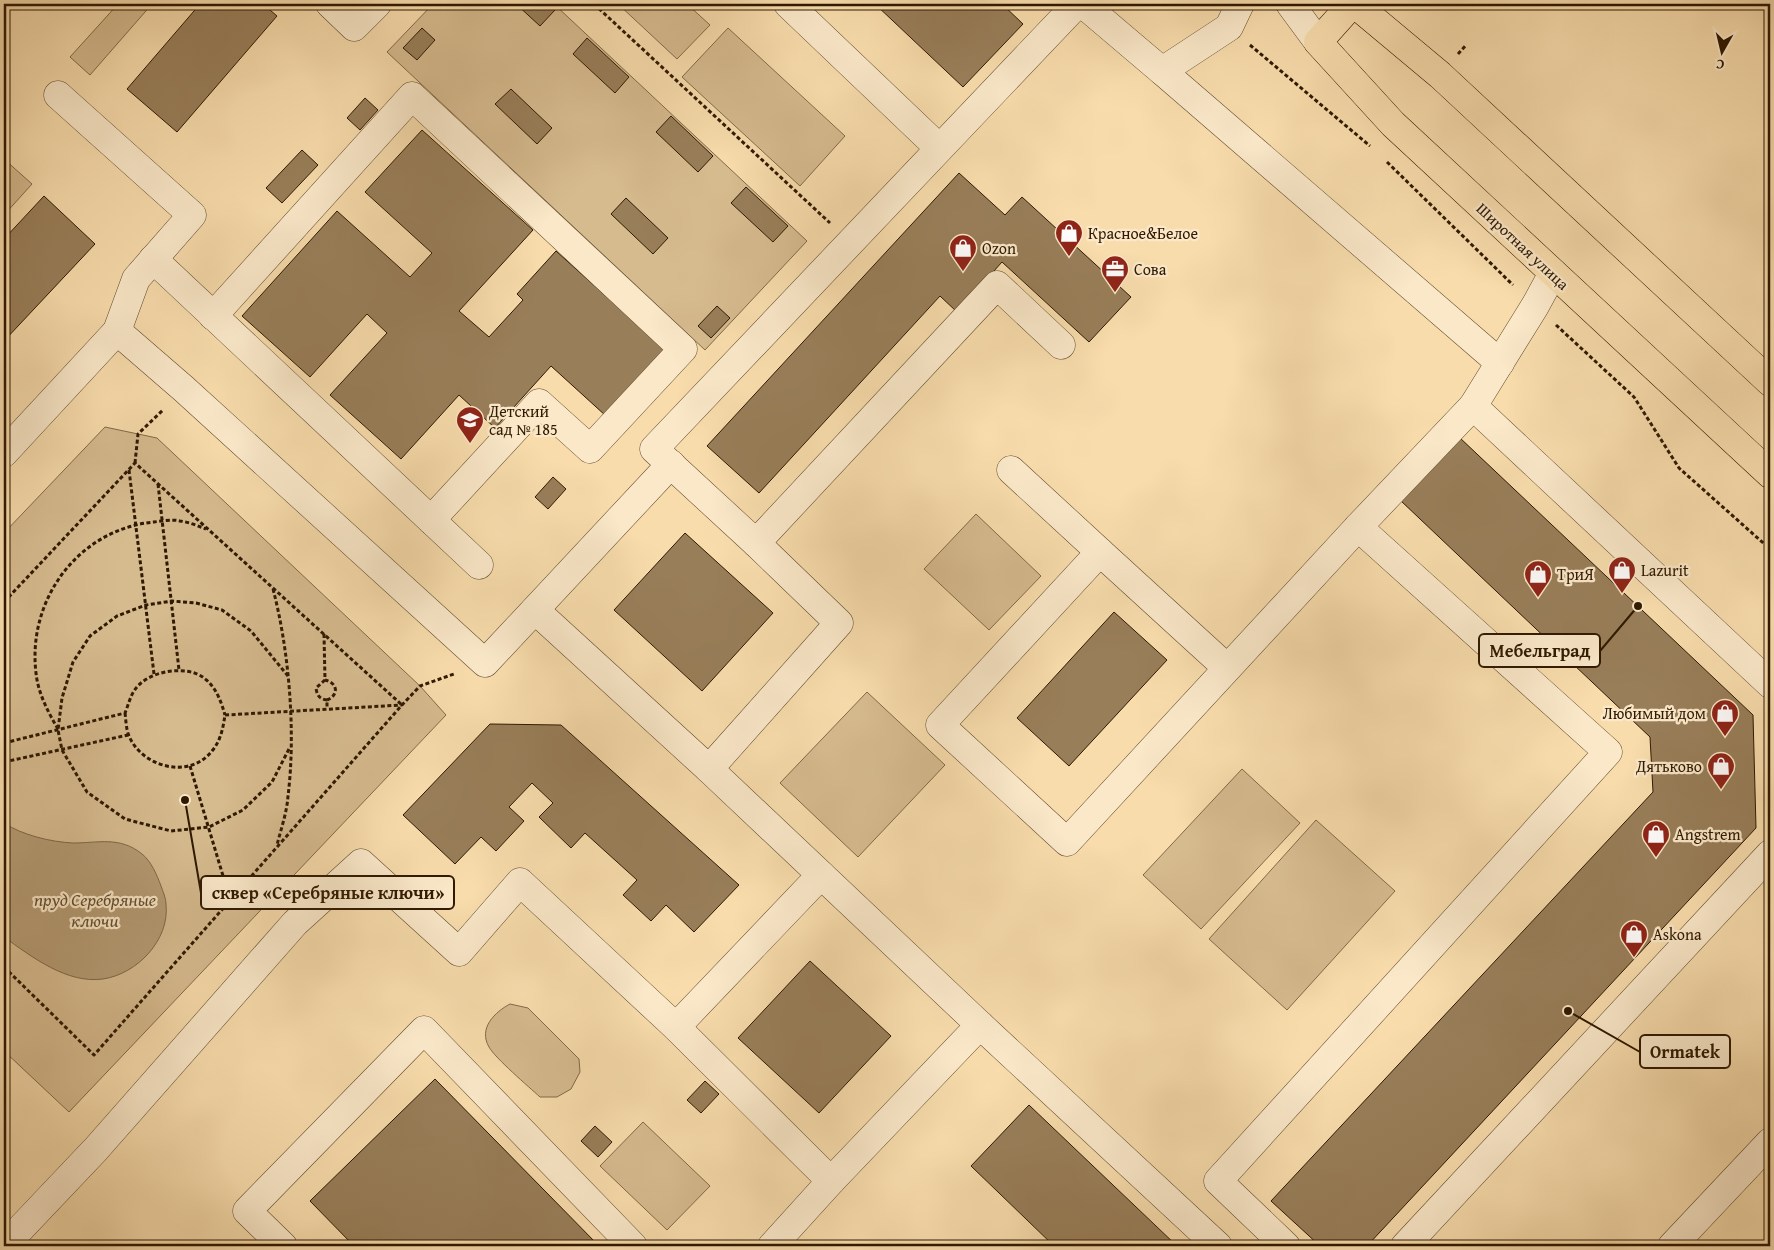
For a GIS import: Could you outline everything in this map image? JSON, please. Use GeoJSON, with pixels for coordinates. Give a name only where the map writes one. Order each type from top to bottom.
{"type":"FeatureCollection","features":[{"type":"Feature","properties":{"kind":"main road"},"geometry":{"type":"LineString","coordinates":[[1318,42],[1354,4],[1440,74],[1770,382]]}},
{"type":"Feature","properties":{"kind":"main road","name":"Широтная улица"},"geometry":{"type":"LineString","coordinates":[[1318,42],[1392,124],[1770,474]]}},
{"type":"Feature","properties":{"kind":"street"},"geometry":{"type":"LineString","coordinates":[[330,4],[354,27],[376,4]]}},
{"type":"Feature","properties":{"kind":"street"},"geometry":{"type":"LineString","coordinates":[[788,4],[939,148]]}},
{"type":"Feature","properties":{"kind":"street"},"geometry":{"type":"LineString","coordinates":[[709,769],[839,623],[654,449],[1076,4]]}},
{"type":"Feature","properties":{"kind":"street"},"geometry":{"type":"LineString","coordinates":[[1083,4],[1162,70],[1500,363]]}},
{"type":"Feature","properties":{"kind":"street","name":"Широтная улица"},"geometry":{"type":"LineString","coordinates":[[1290,4],[1318,42]]}},
{"type":"Feature","properties":{"kind":"street"},"geometry":{"type":"LineString","coordinates":[[1162,70],[1235,16]]}},
{"type":"Feature","properties":{"kind":"street"},"geometry":{"type":"LineString","coordinates":[[5,449],[117,331],[136,279],[192,215],[58,95]]}},
{"type":"Feature","properties":{"kind":"street"},"geometry":{"type":"LineString","coordinates":[[213,316],[412,96],[683,349],[590,449],[540,403],[431,520]]}},
{"type":"Feature","properties":{"kind":"street"},"geometry":{"type":"LineString","coordinates":[[153,259],[479,565]]}},
{"type":"Feature","properties":{"kind":"street"},"geometry":{"type":"LineString","coordinates":[[1100,552],[940,725],[1067,842],[1358,527],[1473,406],[1535,306],[1553,273]]}},
{"type":"Feature","properties":{"kind":"street"},"geometry":{"type":"LineString","coordinates":[[756,543],[997,285],[1061,345]]}},
{"type":"Feature","properties":{"kind":"street"},"geometry":{"type":"LineString","coordinates":[[117,331],[184,389],[485,663],[671,464]]}},
{"type":"Feature","properties":{"kind":"street"},"geometry":{"type":"LineString","coordinates":[[1473,406],[1770,684]]}},
{"type":"Feature","properties":{"kind":"street"},"geometry":{"type":"LineString","coordinates":[[1011,470],[1227,668]]}},
{"type":"Feature","properties":{"kind":"street"},"geometry":{"type":"LineString","coordinates":[[1286,1246],[1218,1181],[1608,752],[1358,527]]}},
{"type":"Feature","properties":{"kind":"street"},"geometry":{"type":"LineString","coordinates":[[535,610],[709,769],[1218,1246]]}},
{"type":"Feature","properties":{"kind":"street"},"geometry":{"type":"LineString","coordinates":[[1405,1246],[1770,854]]}},
{"type":"Feature","properties":{"kind":"street"},"geometry":{"type":"LineString","coordinates":[[4,1246],[96,1148],[295,923],[361,863],[459,952],[520,882],[676,1027],[831,1181]]}},
{"type":"Feature","properties":{"kind":"street"},"geometry":{"type":"LineString","coordinates":[[676,1027],[821,875]]}},
{"type":"Feature","properties":{"kind":"street"},"geometry":{"type":"LineString","coordinates":[[772,1246],[831,1181],[980,1025]]}},
{"type":"Feature","properties":{"kind":"street"},"geometry":{"type":"LineString","coordinates":[[283,1246],[247,1212],[424,1030],[633,1246]]}},
{"type":"Feature","properties":{"kind":"street"},"geometry":{"type":"LineString","coordinates":[[1672,1246],[1770,1142]]}},
{"type":"Feature","properties":{"kind":"path"},"geometry":{"type":"LineString","coordinates":[[594,4],[850,242]]}},
{"type":"Feature","properties":{"kind":"path"},"geometry":{"type":"LineString","coordinates":[[1235,16],[1371,146]]}},
{"type":"Feature","properties":{"kind":"path"},"geometry":{"type":"LineString","coordinates":[[1385,160],[1535,306],[1634,397],[1679,468],[1770,549]]}},
{"type":"Feature","properties":{"kind":"path"},"geometry":{"type":"LineString","coordinates":[[4,602],[135,463],[138,434],[184,389]]}},
{"type":"Feature","properties":{"kind":"path"},"geometry":{"type":"LineString","coordinates":[[135,463],[402,705]]}},
{"type":"Feature","properties":{"kind":"path"},"geometry":{"type":"LineString","coordinates":[[129,470],[154,674]]}},
{"type":"Feature","properties":{"kind":"path"},"geometry":{"type":"LineString","coordinates":[[158,484],[179,670]]}},
{"type":"Feature","properties":{"kind":"path"},"geometry":{"type":"LineString","coordinates":[[209,530],[180,521],[136,524],[106,535],[74,557],[48,594],[37,635],[36,673],[44,703],[58,730],[62,750],[88,792],[125,819],[171,831],[209,827],[243,810],[272,782],[290,747]]}},
{"type":"Feature","properties":{"kind":"path"},"geometry":{"type":"LineString","coordinates":[[273,588],[282,626],[290,710],[288,796],[277,847]]}},
{"type":"Feature","properties":{"kind":"path"},"geometry":{"type":"LineString","coordinates":[[58,730],[62,698],[73,662],[90,636],[117,616],[146,605],[172,600],[196,603],[222,610],[252,631],[288,676]]}},
{"type":"Feature","properties":{"kind":"path"},"geometry":{"type":"LineString","coordinates":[[324,634],[325,680],[316,688],[317,694],[321,699],[327,700],[333,698],[336,693],[335,686],[325,680]]}},
{"type":"Feature","properties":{"kind":"path"},"geometry":{"type":"LineString","coordinates":[[4,967],[94,1055],[420,686],[485,663]]}},
{"type":"Feature","properties":{"kind":"path"},"geometry":{"type":"LineString","coordinates":[[179,670],[203,677],[219,696],[224,715],[222,734],[212,752],[190,766],[162,766],[140,754],[128,735],[125,713],[134,690],[154,674],[179,670]]}},
{"type":"Feature","properties":{"kind":"path"},"geometry":{"type":"LineString","coordinates":[[327,700],[327,709]]}},
{"type":"Feature","properties":{"kind":"path"},"geometry":{"type":"LineString","coordinates":[[224,715],[402,705]]}},
{"type":"Feature","properties":{"kind":"path"},"geometry":{"type":"LineString","coordinates":[[4,743],[125,713]]}},
{"type":"Feature","properties":{"kind":"path"},"geometry":{"type":"LineString","coordinates":[[4,762],[128,735]]}},
{"type":"Feature","properties":{"kind":"path"},"geometry":{"type":"LineString","coordinates":[[190,766],[230,900]]}},
{"type":"Feature","properties":{"kind":"shaded area"},"geometry":{"type":"Polygon","coordinates":[[[118,4],[152,4],[90,75],[70,57],[118,4]]]}},
{"type":"Feature","properties":{"kind":"shaded area"},"geometry":{"type":"Polygon","coordinates":[[[433,4],[554,4],[807,241],[705,350],[387,52],[433,4]]]}},
{"type":"Feature","properties":{"kind":"shaded area"},"geometry":{"type":"Polygon","coordinates":[[[618,4],[687,4],[710,25],[677,59],[618,4]]]}},
{"type":"Feature","properties":{"kind":"shaded area"},"geometry":{"type":"Polygon","coordinates":[[[728,28],[845,136],[800,186],[682,77],[728,28]]]}},
{"type":"Feature","properties":{"kind":"shaded area"},"geometry":{"type":"Polygon","coordinates":[[[4,159],[32,184],[4,215],[4,159]]]}},
{"type":"Feature","properties":{"kind":"shaded area"},"geometry":{"type":"Polygon","coordinates":[[[105,427],[157,438],[420,686],[446,715],[69,1112],[4,1051],[4,533],[105,427]]]}},
{"type":"Feature","properties":{"kind":"shaded area"},"geometry":{"type":"Polygon","coordinates":[[[976,514],[1041,576],[989,630],[924,569],[976,514]]]}},
{"type":"Feature","properties":{"kind":"shaded area"},"geometry":{"type":"Polygon","coordinates":[[[867,692],[945,765],[858,857],[780,783],[867,692]]]}},
{"type":"Feature","properties":{"kind":"shaded area"},"geometry":{"type":"Polygon","coordinates":[[[1242,769],[1300,823],[1201,929],[1143,875],[1242,769]]]}},
{"type":"Feature","properties":{"kind":"shaded area"},"geometry":{"type":"Polygon","coordinates":[[[1316,820],[1395,891],[1287,1010],[1209,939],[1316,820]]]}},
{"type":"Feature","properties":{"kind":"shaded area"},"geometry":{"type":"Polygon","coordinates":[[[510,1004],[528,1008],[579,1059],[580,1072],[571,1089],[557,1097],[540,1097],[492,1052],[486,1040],[487,1027],[499,1011],[510,1004]]]}},
{"type":"Feature","properties":{"kind":"shaded area"},"geometry":{"type":"Polygon","coordinates":[[[643,1122],[710,1186],[667,1230],[600,1166],[643,1122]]]}},
{"type":"Feature","properties":{"kind":"water","name":"пруд Серебряные ключи"},"geometry":{"type":"Polygon","coordinates":[[[4,823],[19,831],[46,839],[73,843],[117,843],[134,848],[142,854],[156,873],[166,902],[166,917],[163,930],[149,953],[139,963],[116,976],[90,979],[76,977],[50,967],[4,937],[4,823]]]}},
{"type":"Feature","properties":{"kind":"building"},"geometry":{"type":"Polygon","coordinates":[[[200,4],[263,4],[277,16],[177,132],[127,89],[200,4]]]}},
{"type":"Feature","properties":{"kind":"building"},"geometry":{"type":"Polygon","coordinates":[[[516,4],[548,4],[555,10],[540,26],[516,4]]]}},
{"type":"Feature","properties":{"kind":"building"},"geometry":{"type":"Polygon","coordinates":[[[875,4],[1002,4],[1023,24],[963,87],[875,4]]]}},
{"type":"Feature","properties":{"kind":"building"},"geometry":{"type":"Polygon","coordinates":[[[422,28],[435,40],[417,60],[403,48],[422,28]]]}},
{"type":"Feature","properties":{"kind":"building"},"geometry":{"type":"Polygon","coordinates":[[[587,38],[629,77],[615,93],[573,54],[587,38]]]}},
{"type":"Feature","properties":{"kind":"building"},"geometry":{"type":"Polygon","coordinates":[[[511,89],[552,128],[537,144],[495,104],[511,89]]]}},
{"type":"Feature","properties":{"kind":"building"},"geometry":{"type":"Polygon","coordinates":[[[365,98],[378,110],[360,130],[347,118],[365,98]]]}},
{"type":"Feature","properties":{"kind":"building"},"geometry":{"type":"Polygon","coordinates":[[[671,116],[713,156],[698,172],[656,132],[671,116]]]}},
{"type":"Feature","properties":{"kind":"building"},"geometry":{"type":"Polygon","coordinates":[[[422,130],[533,230],[459,311],[489,337],[523,300],[517,294],[556,251],[666,350],[606,416],[551,366],[495,428],[459,395],[401,459],[330,395],[387,333],[367,314],[310,377],[242,316],[337,211],[410,277],[432,253],[365,192],[422,130]]]}},
{"type":"Feature","properties":{"kind":"building"},"geometry":{"type":"Polygon","coordinates":[[[302,150],[318,165],[282,203],[266,188],[302,150]]]}},
{"type":"Feature","properties":{"kind":"building"},"geometry":{"type":"Polygon","coordinates":[[[959,173],[1005,215],[1022,197],[1131,297],[1089,342],[1002,262],[957,312],[940,296],[759,493],[707,446],[959,173]]]}},
{"type":"Feature","properties":{"kind":"building"},"geometry":{"type":"Polygon","coordinates":[[[746,187],[788,226],[773,242],[731,203],[746,187]]]}},
{"type":"Feature","properties":{"kind":"building"},"geometry":{"type":"Polygon","coordinates":[[[44,196],[95,244],[4,341],[4,239],[44,196]]]}},
{"type":"Feature","properties":{"kind":"building"},"geometry":{"type":"Polygon","coordinates":[[[626,198],[668,238],[653,254],[611,214],[626,198]]]}},
{"type":"Feature","properties":{"kind":"building"},"geometry":{"type":"Polygon","coordinates":[[[717,306],[730,318],[711,338],[698,326],[717,306]]]}},
{"type":"Feature","properties":{"kind":"building"},"geometry":{"type":"Polygon","coordinates":[[[1459,437],[1753,715],[1756,828],[1367,1246],[1320,1246],[1271,1201],[1653,792],[1650,737],[1400,500],[1459,437]]]}},
{"type":"Feature","properties":{"kind":"building"},"geometry":{"type":"Polygon","coordinates":[[[553,477],[566,489],[548,509],[535,497],[553,477]]]}},
{"type":"Feature","properties":{"kind":"building"},"geometry":{"type":"Polygon","coordinates":[[[685,533],[773,613],[702,691],[614,610],[685,533]]]}},
{"type":"Feature","properties":{"kind":"building"},"geometry":{"type":"Polygon","coordinates":[[[1114,612],[1167,660],[1069,766],[1017,718],[1114,612]]]}},
{"type":"Feature","properties":{"kind":"building"},"geometry":{"type":"Polygon","coordinates":[[[490,724],[561,725],[739,885],[694,932],[666,905],[651,921],[623,895],[637,880],[585,833],[571,848],[539,817],[553,803],[532,783],[509,807],[524,821],[496,851],[481,837],[455,864],[403,815],[490,724]]]}},
{"type":"Feature","properties":{"kind":"building"},"geometry":{"type":"Polygon","coordinates":[[[810,961],[891,1036],[819,1113],[738,1038],[810,961]]]}},
{"type":"Feature","properties":{"kind":"building"},"geometry":{"type":"Polygon","coordinates":[[[435,1079],[599,1246],[354,1246],[310,1201],[435,1079]]]}},
{"type":"Feature","properties":{"kind":"building"},"geometry":{"type":"Polygon","coordinates":[[[705,1081],[719,1094],[701,1113],[687,1100],[705,1081]]]}},
{"type":"Feature","properties":{"kind":"building"},"geometry":{"type":"Polygon","coordinates":[[[1029,1105],[1177,1246],[1054,1246],[971,1166],[1029,1105]]]}},
{"type":"Feature","properties":{"kind":"building"},"geometry":{"type":"Polygon","coordinates":[[[595,1126],[612,1142],[598,1157],[581,1141],[595,1126]]]}},
{"type":"Feature","properties":{"kind":"building"},"geometry":{"type":"Polygon","coordinates":[[[1770,1233],[1770,1246],[1758,1246],[1766,1238],[1770,1233]]]}},
{"type":"Feature","properties":{"kind":"place","name":"Красное&Белое"},"geometry":{"type":"Point","coordinates":[1069,257]}},
{"type":"Feature","properties":{"kind":"place","name":"Ozon"},"geometry":{"type":"Point","coordinates":[963,272]}},
{"type":"Feature","properties":{"kind":"place","name":"Сова"},"geometry":{"type":"Point","coordinates":[1115,293]}},
{"type":"Feature","properties":{"kind":"place","name":"Детский сад № 185"},"geometry":{"type":"Point","coordinates":[470,444]}},
{"type":"Feature","properties":{"kind":"place","name":"Lazurit"},"geometry":{"type":"Point","coordinates":[1622,594]}},
{"type":"Feature","properties":{"kind":"place","name":"ТриЯ"},"geometry":{"type":"Point","coordinates":[1538,598]}},
{"type":"Feature","properties":{"kind":"place","name":"Мебельград"},"geometry":{"type":"Point","coordinates":[1638,606]}},
{"type":"Feature","properties":{"kind":"place","name":"Любимый дом"},"geometry":{"type":"Point","coordinates":[1725,737]}},
{"type":"Feature","properties":{"kind":"place","name":"Дятьково"},"geometry":{"type":"Point","coordinates":[1721,790]}},
{"type":"Feature","properties":{"kind":"place","name":"сквер «Серебряные ключи»"},"geometry":{"type":"Point","coordinates":[185,800]}},
{"type":"Feature","properties":{"kind":"place","name":"Angstrem"},"geometry":{"type":"Point","coordinates":[1656,858]}},
{"type":"Feature","properties":{"kind":"place","name":"Askona"},"geometry":{"type":"Point","coordinates":[1634,958]}},
{"type":"Feature","properties":{"kind":"place","name":"Ormatek"},"geometry":{"type":"Point","coordinates":[1568,1011]}}]}
